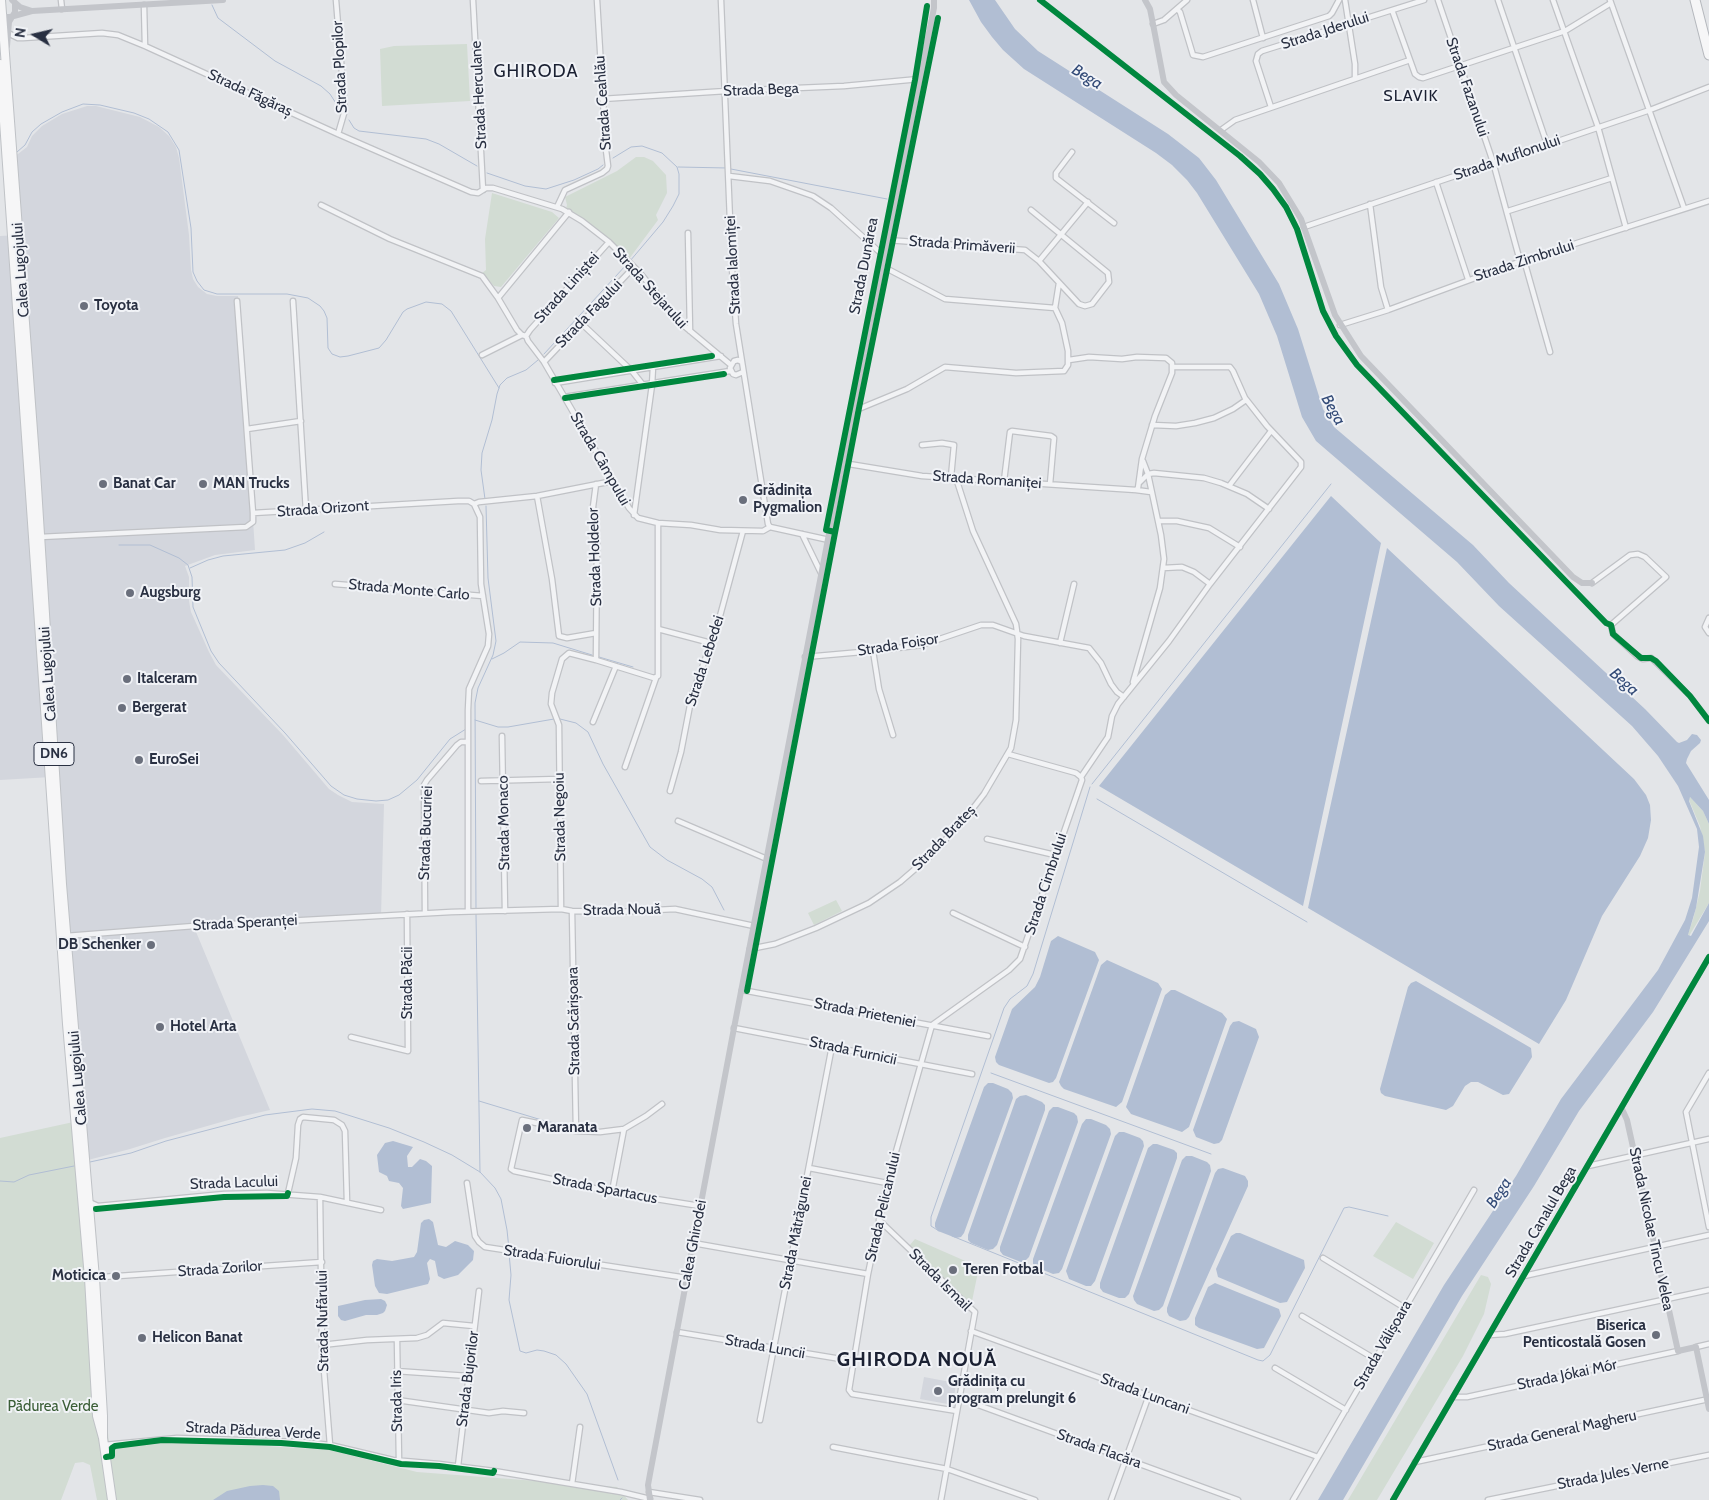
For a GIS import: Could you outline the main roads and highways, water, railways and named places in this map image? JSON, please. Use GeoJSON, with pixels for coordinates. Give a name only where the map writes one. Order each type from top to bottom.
{"type":"FeatureCollection","features":[{"type":"Feature","properties":{"kind":"highway"},"geometry":{"type":"LineString","coordinates":[[1695,0],[1709,55]]}},
{"type":"Feature","properties":{"kind":"main road","name":"Calea Lugojului"},"geometry":{"type":"LineString","coordinates":[[1,0],[3,63],[40,538],[66,936],[95,1278],[103,1441]]}},
{"type":"Feature","properties":{"kind":"main road","name":"Calea Lugojului"},"geometry":{"type":"LineString","coordinates":[[3,63],[1,94],[3,135],[66,1015],[89,1278],[97,1416],[103,1441]]}},
{"type":"Feature","properties":{"kind":"main road","name":"DN6"},"geometry":{"type":"LineString","coordinates":[[103,1441],[112,1500]]}},
{"type":"Feature","properties":{"kind":"water"},"geometry":{"type":"Polygon","coordinates":[[[969,0],[995,0],[1015,29],[1038,51],[1168,134],[1199,158],[1216,180],[1279,284],[1298,329],[1323,409],[1334,427],[1473,545],[1509,583],[1645,709],[1677,742],[1687,740],[1692,734],[1697,735],[1701,740],[1691,751],[1686,763],[1709,800],[1709,824],[1703,811],[1690,797],[1689,801],[1703,836],[1705,852],[1696,908],[1688,935],[1691,936],[1709,903],[1709,921],[1653,1012],[1579,1111],[1534,1186],[1462,1296],[1343,1500],[1318,1500],[1444,1285],[1516,1176],[1561,1099],[1658,970],[1685,920],[1692,898],[1699,847],[1697,829],[1678,786],[1658,756],[1632,726],[1499,606],[1457,562],[1316,441],[1302,417],[1277,336],[1259,294],[1197,193],[1187,180],[1156,153],[1024,69],[992,37],[969,0]]]}},
{"type":"Feature","properties":{"kind":"water"},"geometry":{"type":"Polygon","coordinates":[[[1331,496],[1381,543],[1303,906],[1099,786],[1331,496]]]}},
{"type":"Feature","properties":{"kind":"water"},"geometry":{"type":"Polygon","coordinates":[[[1387,548],[1634,779],[1646,795],[1650,805],[1651,820],[1648,838],[1640,856],[1602,916],[1566,1000],[1539,1044],[1308,908],[1387,548]]]}},
{"type":"Feature","properties":{"kind":"water"},"geometry":{"type":"Polygon","coordinates":[[[1058,936],[1095,952],[1099,960],[1056,1078],[1053,1082],[1049,1083],[999,1065],[995,1057],[1012,1009],[1035,987],[1051,941],[1058,936]]]}},
{"type":"Feature","properties":{"kind":"water"},"geometry":{"type":"Polygon","coordinates":[[[1107,960],[1158,983],[1162,989],[1122,1102],[1116,1107],[1064,1089],[1059,1082],[1101,965],[1107,960]]]}},
{"type":"Feature","properties":{"kind":"water"},"geometry":{"type":"Polygon","coordinates":[[[1416,981],[1531,1048],[1532,1057],[1509,1094],[1503,1095],[1478,1082],[1471,1082],[1465,1086],[1453,1106],[1446,1110],[1385,1096],[1381,1093],[1380,1089],[1408,987],[1416,981]]]}},
{"type":"Feature","properties":{"kind":"water"},"geometry":{"type":"Polygon","coordinates":[[[1171,990],[1175,990],[1222,1013],[1227,1019],[1189,1127],[1182,1132],[1131,1114],[1126,1107],[1165,995],[1171,990]]]}},
{"type":"Feature","properties":{"kind":"water"},"geometry":{"type":"Polygon","coordinates":[[[1239,1021],[1256,1029],[1259,1037],[1222,1140],[1214,1144],[1196,1137],[1193,1130],[1230,1026],[1233,1022],[1239,1021]]]}},
{"type":"Feature","properties":{"kind":"water"},"geometry":{"type":"Polygon","coordinates":[[[988,1083],[1008,1089],[1012,1093],[1013,1098],[964,1233],[961,1237],[956,1238],[938,1231],[935,1223],[984,1087],[988,1083]]]}},
{"type":"Feature","properties":{"kind":"water"},"geometry":{"type":"Polygon","coordinates":[[[1026,1095],[1042,1102],[1045,1105],[1045,1110],[997,1245],[993,1249],[988,1250],[971,1243],[968,1240],[968,1235],[1016,1099],[1026,1095]]]}},
{"type":"Feature","properties":{"kind":"water"},"geometry":{"type":"Polygon","coordinates":[[[1053,1107],[1074,1113],[1077,1116],[1078,1122],[1029,1257],[1021,1262],[1003,1255],[1000,1247],[1049,1111],[1053,1107]]]}},
{"type":"Feature","properties":{"kind":"water"},"geometry":{"type":"Polygon","coordinates":[[[1086,1119],[1106,1125],[1110,1129],[1111,1134],[1062,1269],[1059,1273],[1053,1274],[1036,1267],[1033,1264],[1033,1259],[1082,1124],[1086,1119]]]}},
{"type":"Feature","properties":{"kind":"water"},"geometry":{"type":"Polygon","coordinates":[[[1119,1132],[1140,1138],[1144,1146],[1095,1281],[1091,1286],[1086,1286],[1069,1279],[1066,1271],[1115,1136],[1119,1132]]]}},
{"type":"Feature","properties":{"kind":"water"},"geometry":{"type":"Polygon","coordinates":[[[393,1141],[413,1147],[407,1156],[408,1167],[412,1167],[420,1159],[432,1166],[431,1203],[403,1209],[401,1206],[403,1188],[399,1183],[389,1181],[387,1176],[379,1172],[377,1155],[385,1143],[393,1141]]]}},
{"type":"Feature","properties":{"kind":"water"},"geometry":{"type":"Polygon","coordinates":[[[1153,1144],[1174,1150],[1177,1153],[1177,1158],[1129,1294],[1125,1298],[1119,1298],[1103,1292],[1100,1288],[1100,1283],[1148,1148],[1153,1144]]]}},
{"type":"Feature","properties":{"kind":"water"},"geometry":{"type":"Polygon","coordinates":[[[1186,1156],[1192,1156],[1207,1162],[1210,1165],[1211,1171],[1163,1306],[1159,1310],[1154,1311],[1137,1304],[1133,1296],[1182,1160],[1186,1156]]]}},
{"type":"Feature","properties":{"kind":"water"},"geometry":{"type":"Polygon","coordinates":[[[1223,1168],[1245,1176],[1248,1186],[1189,1317],[1186,1320],[1180,1321],[1169,1316],[1167,1308],[1215,1173],[1218,1169],[1223,1168]]]}},
{"type":"Feature","properties":{"kind":"water"},"geometry":{"type":"Polygon","coordinates":[[[429,1219],[433,1222],[438,1245],[446,1247],[455,1241],[468,1245],[474,1251],[473,1260],[458,1275],[444,1279],[438,1276],[435,1261],[430,1259],[427,1263],[430,1279],[428,1284],[387,1294],[379,1293],[375,1286],[373,1261],[377,1259],[392,1261],[414,1257],[417,1252],[421,1223],[429,1219]]]}},
{"type":"Feature","properties":{"kind":"water"},"geometry":{"type":"Polygon","coordinates":[[[1236,1233],[1304,1260],[1305,1268],[1287,1302],[1280,1303],[1218,1277],[1216,1269],[1231,1236],[1236,1233]]]}},
{"type":"Feature","properties":{"kind":"water"},"geometry":{"type":"Polygon","coordinates":[[[1215,1283],[1279,1309],[1281,1316],[1264,1348],[1257,1349],[1195,1325],[1195,1318],[1208,1287],[1215,1283]]]}},
{"type":"Feature","properties":{"kind":"water"},"geometry":{"type":"Polygon","coordinates":[[[381,1299],[387,1305],[383,1313],[366,1315],[345,1321],[341,1320],[338,1316],[338,1306],[365,1300],[381,1299]]]}},
{"type":"Feature","properties":{"kind":"water"},"geometry":{"type":"Polygon","coordinates":[[[263,1485],[273,1486],[279,1491],[280,1500],[213,1500],[227,1491],[263,1485]]]}},
{"type":"Feature","properties":{"kind":"waterway"},"geometry":{"type":"LineString","coordinates":[[212,5],[218,18],[275,61],[321,86],[330,94],[341,111]]}},
{"type":"Feature","properties":{"kind":"waterway"},"geometry":{"type":"LineString","coordinates":[[17,152],[25,145],[32,132],[41,124],[62,112],[83,104],[100,105],[134,113],[149,119],[168,132],[179,150],[191,228],[193,272],[204,290],[217,294],[287,294],[308,298],[324,311],[327,318],[328,348],[332,354],[340,357],[379,348],[407,309],[426,302],[442,304],[451,311],[499,388]]}},
{"type":"Feature","properties":{"kind":"waterway"},"geometry":{"type":"LineString","coordinates":[[349,120],[354,128],[359,131],[426,139],[439,144],[477,166]]}},
{"type":"Feature","properties":{"kind":"waterway"},"geometry":{"type":"LineString","coordinates":[[613,158],[631,147],[642,146],[662,153],[677,167],[679,174],[679,194],[673,206],[663,222],[630,261]]}},
{"type":"Feature","properties":{"kind":"waterway"},"geometry":{"type":"LineString","coordinates":[[487,173],[525,186],[546,189],[574,180],[603,165]]}},
{"type":"Feature","properties":{"kind":"waterway"},"geometry":{"type":"LineString","coordinates":[[678,167],[727,168]]}},
{"type":"Feature","properties":{"kind":"waterway"},"geometry":{"type":"LineString","coordinates":[[731,169],[887,199]]}},
{"type":"Feature","properties":{"kind":"waterway"},"geometry":{"type":"LineString","coordinates":[[544,354],[627,264]]}},
{"type":"Feature","properties":{"kind":"waterway"},"geometry":{"type":"LineString","coordinates":[[485,499],[481,470],[482,453],[500,385],[507,378],[526,370],[538,360]]}},
{"type":"Feature","properties":{"kind":"waterway"},"geometry":{"type":"LineString","coordinates":[[1092,784],[1331,484]]}},
{"type":"Feature","properties":{"kind":"waterway"},"geometry":{"type":"LineString","coordinates":[[476,910],[475,703],[478,688],[493,655],[496,641],[488,578],[486,506]]}},
{"type":"Feature","properties":{"kind":"waterway"},"geometry":{"type":"LineString","coordinates":[[190,568],[223,556],[285,550],[305,543],[324,532]]}},
{"type":"Feature","properties":{"kind":"waterway"},"geometry":{"type":"LineString","coordinates":[[119,545],[150,545],[179,558],[188,565],[192,577],[193,607],[211,651],[219,663],[285,733],[331,786],[344,795],[357,799],[376,801],[388,800],[399,795],[417,780],[450,739],[466,729]]}},
{"type":"Feature","properties":{"kind":"waterway"},"geometry":{"type":"LineString","coordinates":[[492,659],[520,642],[553,643],[592,655]]}},
{"type":"Feature","properties":{"kind":"waterway"},"geometry":{"type":"LineString","coordinates":[[599,657],[633,667]]}},
{"type":"Feature","properties":{"kind":"waterway"},"geometry":{"type":"LineString","coordinates":[[475,720],[498,727],[508,727],[554,719]]}},
{"type":"Feature","properties":{"kind":"waterway"},"geometry":{"type":"LineString","coordinates":[[560,719],[576,723],[588,732],[603,764],[650,847],[667,860],[702,879],[712,887],[724,910]]}},
{"type":"Feature","properties":{"kind":"waterway"},"geometry":{"type":"LineString","coordinates":[[939,1231],[931,1226],[931,1217],[1004,1008],[1010,999],[1027,986],[1033,974],[1090,787]]}},
{"type":"Feature","properties":{"kind":"waterway"},"geometry":{"type":"LineString","coordinates":[[1097,799],[1307,922]]}},
{"type":"Feature","properties":{"kind":"waterway"},"geometry":{"type":"LineString","coordinates":[[476,914],[480,1172]]}},
{"type":"Feature","properties":{"kind":"waterway"},"geometry":{"type":"LineString","coordinates":[[991,1073],[1211,1154]]}},
{"type":"Feature","properties":{"kind":"waterway"},"geometry":{"type":"LineString","coordinates":[[479,1101],[545,1121],[574,1127]]}},
{"type":"Feature","properties":{"kind":"waterway"},"geometry":{"type":"LineString","coordinates":[[90,1162],[131,1153],[166,1141],[265,1115],[312,1109],[335,1111],[389,1128],[424,1142],[452,1155],[480,1172],[495,1188],[501,1199],[509,1249]]}},
{"type":"Feature","properties":{"kind":"waterway"},"geometry":{"type":"LineString","coordinates":[[580,1128],[598,1129]]}},
{"type":"Feature","properties":{"kind":"waterway"},"geometry":{"type":"LineString","coordinates":[[0,1181],[14,1182],[29,1175],[74,1166]]}},
{"type":"Feature","properties":{"kind":"waterway"},"geometry":{"type":"LineString","coordinates":[[952,1236],[1263,1361],[1270,1355],[1344,1208],[1349,1207],[1388,1216]]}},
{"type":"Feature","properties":{"kind":"waterway"},"geometry":{"type":"LineString","coordinates":[[509,1253],[511,1275],[509,1300],[520,1351],[526,1353],[537,1350],[544,1351],[556,1355],[566,1364],[587,1394],[618,1480]]}},
{"type":"Feature","properties":{"kind":"place","name":"Toyota"},"geometry":{"type":"Point","coordinates":[84,306]}},
{"type":"Feature","properties":{"kind":"place","name":"Banat Car"},"geometry":{"type":"Point","coordinates":[103,484]}},
{"type":"Feature","properties":{"kind":"place","name":"MAN Trucks"},"geometry":{"type":"Point","coordinates":[203,484]}},
{"type":"Feature","properties":{"kind":"place","name":"Grădinița Pygmalion"},"geometry":{"type":"Point","coordinates":[743,500]}},
{"type":"Feature","properties":{"kind":"place","name":"Augsburg"},"geometry":{"type":"Point","coordinates":[130,593]}},
{"type":"Feature","properties":{"kind":"place","name":"Italceram"},"geometry":{"type":"Point","coordinates":[127,679]}},
{"type":"Feature","properties":{"kind":"place","name":"Bergerat"},"geometry":{"type":"Point","coordinates":[122,708]}},
{"type":"Feature","properties":{"kind":"place","name":"EuroSei"},"geometry":{"type":"Point","coordinates":[139,760]}},
{"type":"Feature","properties":{"kind":"place","name":"DB Schenker"},"geometry":{"type":"Point","coordinates":[151,945]}},
{"type":"Feature","properties":{"kind":"place","name":"Hotel Arta"},"geometry":{"type":"Point","coordinates":[160,1027]}},
{"type":"Feature","properties":{"kind":"place","name":"Maranata"},"geometry":{"type":"Point","coordinates":[527,1128]}},
{"type":"Feature","properties":{"kind":"place","name":"Teren Fotbal"},"geometry":{"type":"Point","coordinates":[953,1270]}},
{"type":"Feature","properties":{"kind":"place","name":"Moticica"},"geometry":{"type":"Point","coordinates":[116,1276]}},
{"type":"Feature","properties":{"kind":"place","name":"Biserica Penticostală Gosen"},"geometry":{"type":"Point","coordinates":[1656,1335]}},
{"type":"Feature","properties":{"kind":"place","name":"Helicon Banat"},"geometry":{"type":"Point","coordinates":[142,1338]}},
{"type":"Feature","properties":{"kind":"place","name":"Grădinița cu program prelungit 6"},"geometry":{"type":"Point","coordinates":[938,1391]}},
{"type":"Feature","properties":{"kind":"district","name":"GHIRODA"},"geometry":{"type":"Point","coordinates":[536,72]}},
{"type":"Feature","properties":{"kind":"district","name":"SLAVIK"},"geometry":{"type":"Point","coordinates":[1411,96]}},
{"type":"Feature","properties":{"kind":"district","name":"GHIRODA NOUĂ"},"geometry":{"type":"Point","coordinates":[917,1360]}},
{"type":"Feature","properties":{"kind":"water label","name":"Bega"},"geometry":{"type":"Point","coordinates":[1087,77]}},
{"type":"Feature","properties":{"kind":"water label","name":"Bega"},"geometry":{"type":"Point","coordinates":[1333,410]}},
{"type":"Feature","properties":{"kind":"water label","name":"Bega"},"geometry":{"type":"Point","coordinates":[1624,682]}},
{"type":"Feature","properties":{"kind":"water label","name":"Bega"},"geometry":{"type":"Point","coordinates":[1499,1193]}},
{"type":"Feature","properties":{"kind":"park label","name":"Pădurea Verde"},"geometry":{"type":"Point","coordinates":[53,1407]}}]}
